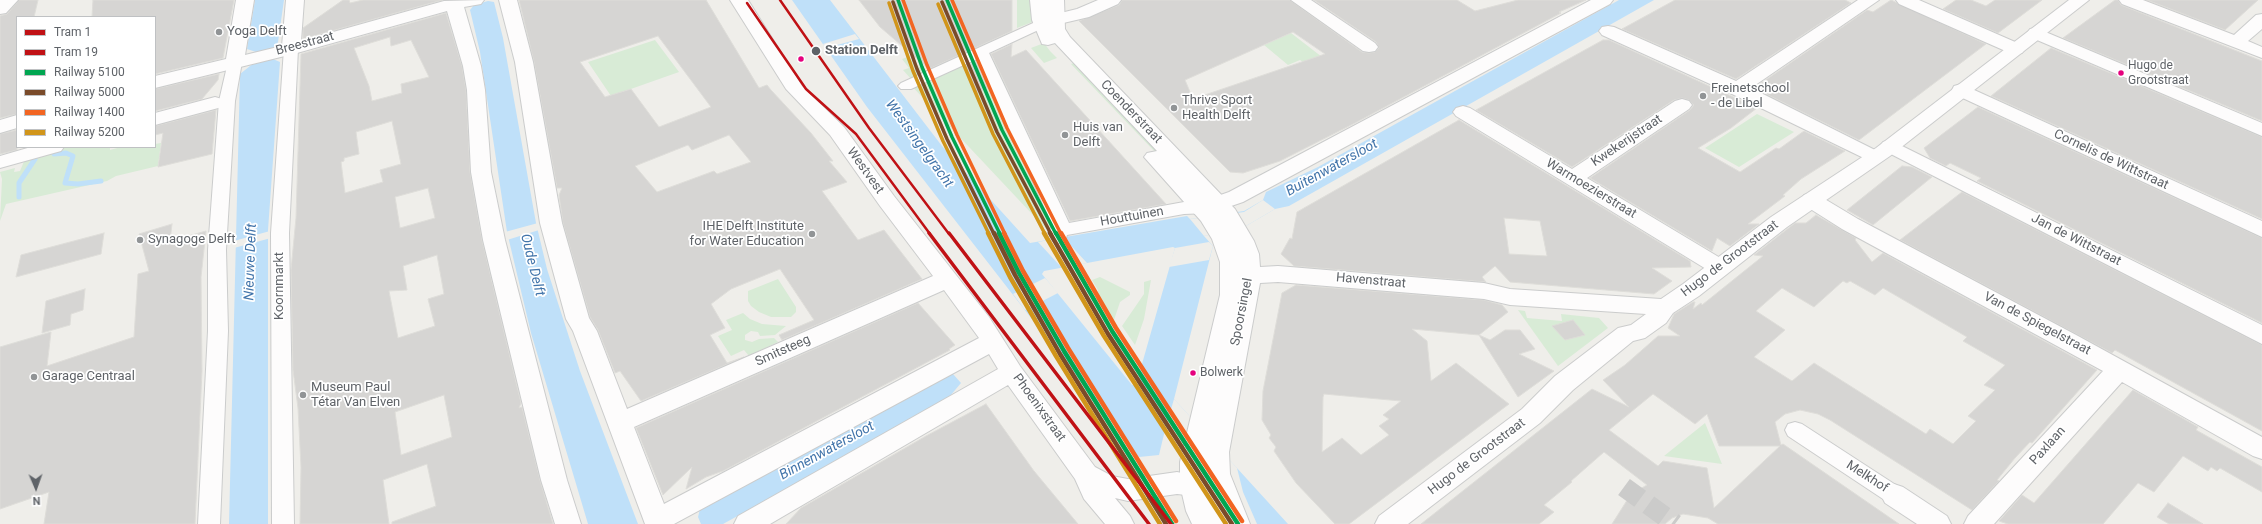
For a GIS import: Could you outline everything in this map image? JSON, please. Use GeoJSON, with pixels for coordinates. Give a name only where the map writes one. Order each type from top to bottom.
{"type":"FeatureCollection","features":[{"type":"Feature","properties":{"kind":"street"},"geometry":{"type":"LineString","coordinates":[[0,9],[9,0]]}},
{"type":"Feature","properties":{"kind":"street"},"geometry":{"type":"LineString","coordinates":[[209,524],[218,330],[217,250],[221,102],[242,60],[245,0]]}},
{"type":"Feature","properties":{"kind":"street"},"geometry":{"type":"LineString","coordinates":[[285,50],[295,0]]}},
{"type":"Feature","properties":{"kind":"street"},"geometry":{"type":"LineString","coordinates":[[508,0],[524,62],[552,223],[578,319],[585,331],[657,522],[992,342]]}},
{"type":"Feature","properties":{"kind":"street","name":"Westvest"},"geometry":{"type":"LineString","coordinates":[[739,0],[795,89],[837,131],[981,323],[992,342]]}},
{"type":"Feature","properties":{"kind":"street","name":"Coenderstraat"},"geometry":{"type":"LineString","coordinates":[[1039,0],[1048,21]]}},
{"type":"Feature","properties":{"kind":"street","name":"Coenderstraat"},"geometry":{"type":"LineString","coordinates":[[1055,0],[1048,21],[1046,36],[1063,62],[1219,217]]}},
{"type":"Feature","properties":{"kind":"street"},"geometry":{"type":"LineString","coordinates":[[906,86],[945,65],[981,52],[1048,21],[1083,13],[1112,0]]}},
{"type":"Feature","properties":{"kind":"street"},"geometry":{"type":"LineString","coordinates":[[1300,0],[1369,47]]}},
{"type":"Feature","properties":{"kind":"street"},"geometry":{"type":"LineString","coordinates":[[1737,89],[1870,0]]}},
{"type":"Feature","properties":{"kind":"street"},"geometry":{"type":"LineString","coordinates":[[1905,0],[2016,49]]}},
{"type":"Feature","properties":{"kind":"street","name":"Hugo de Grootstraat"},"geometry":{"type":"LineString","coordinates":[[1388,524],[1531,416],[1564,383],[1626,334],[1637,332],[1658,317],[1665,308],[1691,290],[1719,267],[1811,200],[1882,152],[1960,90],[2080,0]]}},
{"type":"Feature","properties":{"kind":"street"},"geometry":{"type":"LineString","coordinates":[[2128,0],[2262,53]]}},
{"type":"Feature","properties":{"kind":"street"},"geometry":{"type":"LineString","coordinates":[[1219,217],[1249,190],[1597,1]]}},
{"type":"Feature","properties":{"kind":"street"},"geometry":{"type":"LineString","coordinates":[[467,2],[472,66],[476,90],[481,172],[494,240],[554,480],[568,524]]}},
{"type":"Feature","properties":{"kind":"street","name":"Breestraat"},"geometry":{"type":"LineString","coordinates":[[156,82],[285,50],[467,2]]}},
{"type":"Feature","properties":{"kind":"street"},"geometry":{"type":"LineString","coordinates":[[2236,43],[2262,19]]}},
{"type":"Feature","properties":{"kind":"street","name":"Jan de Wittstraat"},"geometry":{"type":"LineString","coordinates":[[1608,31],[1882,152],[2262,335]]}},
{"type":"Feature","properties":{"kind":"street"},"geometry":{"type":"LineString","coordinates":[[2036,33],[2262,130]]}},
{"type":"Feature","properties":{"kind":"street","name":"Koornmarkt"},"geometry":{"type":"LineString","coordinates":[[283,524],[280,233],[285,50]]}},
{"type":"Feature","properties":{"kind":"street","name":"Houttuinen"},"geometry":{"type":"LineString","coordinates":[[981,52],[989,66],[1061,234],[1184,208],[1219,217]]}},
{"type":"Feature","properties":{"kind":"street","name":"Cornelis de Wittstraat"},"geometry":{"type":"LineString","coordinates":[[1960,90],[2262,230]]}},
{"type":"Feature","properties":{"kind":"street"},"geometry":{"type":"LineString","coordinates":[[156,119],[221,102]]}},
{"type":"Feature","properties":{"kind":"street","name":"Kwekerijstraat"},"geometry":{"type":"LineString","coordinates":[[1572,178],[1682,105]]}},
{"type":"Feature","properties":{"kind":"street","name":"Warmoezierstraat"},"geometry":{"type":"LineString","coordinates":[[1463,112],[1719,267]]}},
{"type":"Feature","properties":{"kind":"street"},"geometry":{"type":"LineString","coordinates":[[0,126],[16,121]]}},
{"type":"Feature","properties":{"kind":"street"},"geometry":{"type":"LineString","coordinates":[[0,162],[50,148]]}},
{"type":"Feature","properties":{"kind":"street","name":"Van de Spiegelstraat"},"geometry":{"type":"LineString","coordinates":[[1811,200],[1850,224],[2119,369],[2262,449]]}},
{"type":"Feature","properties":{"kind":"street","name":"Spoorsingel"},"geometry":{"type":"LineString","coordinates":[[1208,437],[1241,276],[1248,254],[1219,217]]}},
{"type":"Feature","properties":{"kind":"street","name":"Havenstraat"},"geometry":{"type":"LineString","coordinates":[[1241,276],[1278,274],[1484,290],[1510,297],[1665,308]]}},
{"type":"Feature","properties":{"kind":"street","name":"Smitsteeg"},"geometry":{"type":"LineString","coordinates":[[619,423],[947,279]]}},
{"type":"Feature","properties":{"kind":"street"},"geometry":{"type":"LineString","coordinates":[[1605,304],[1626,334]]}},
{"type":"Feature","properties":{"kind":"street","name":"Phoenixstraat"},"geometry":{"type":"LineString","coordinates":[[992,342],[1086,474],[1093,490],[1122,524]]}},
{"type":"Feature","properties":{"kind":"street","name":"Paxlaan"},"geometry":{"type":"LineString","coordinates":[[1977,524],[2119,369]]}},
{"type":"Feature","properties":{"kind":"street"},"geometry":{"type":"LineString","coordinates":[[747,524],[1012,372]]}},
{"type":"Feature","properties":{"kind":"street","name":"Melkhof"},"geometry":{"type":"LineString","coordinates":[[1795,430],[1938,524]]}},
{"type":"Feature","properties":{"kind":"street"},"geometry":{"type":"LineString","coordinates":[[1205,524],[1199,511],[1193,474],[1208,437]]}},
{"type":"Feature","properties":{"kind":"street"},"geometry":{"type":"LineString","coordinates":[[1193,474],[1219,516],[1233,517],[1217,474],[1208,437]]}},
{"type":"Feature","properties":{"kind":"street","name":"Phoenixstraat"},"geometry":{"type":"LineString","coordinates":[[1086,474],[1107,486],[1134,490],[1177,483],[1193,474]]}},
{"type":"Feature","properties":{"kind":"street","name":"Phoenixstraat"},"geometry":{"type":"LineString","coordinates":[[1122,524],[1120,510],[1123,499],[1134,490]]}},
{"type":"Feature","properties":{"kind":"green space"},"geometry":{"type":"Polygon","coordinates":[[[1017,0],[1035,0],[1035,21],[1017,28],[1017,0]]]}},
{"type":"Feature","properties":{"kind":"green space"},"geometry":{"type":"Polygon","coordinates":[[[1291,33],[1322,57],[1339,90],[1300,60],[1288,65],[1264,45],[1291,33]]]}},
{"type":"Feature","properties":{"kind":"green space"},"geometry":{"type":"Polygon","coordinates":[[[655,40],[679,72],[611,96],[588,62],[655,40]]]}},
{"type":"Feature","properties":{"kind":"green space"},"geometry":{"type":"Polygon","coordinates":[[[1044,43],[1057,58],[1044,63],[1031,48],[1044,43]]]}},
{"type":"Feature","properties":{"kind":"green space"},"geometry":{"type":"Polygon","coordinates":[[[984,47],[996,65],[1067,224],[1048,231],[907,81],[911,79],[903,70],[909,68],[902,59],[908,57],[926,72],[984,47]]]}},
{"type":"Feature","properties":{"kind":"green space"},"geometry":{"type":"Polygon","coordinates":[[[1077,62],[1081,63],[1199,198],[1071,64],[1077,62]]]}},
{"type":"Feature","properties":{"kind":"green space"},"geometry":{"type":"Polygon","coordinates":[[[1757,114],[1794,132],[1739,167],[1705,148],[1757,114]]]}},
{"type":"Feature","properties":{"kind":"green space"},"geometry":{"type":"Polygon","coordinates":[[[161,143],[158,166],[116,176],[107,181],[6,204],[0,221],[2,179],[0,172],[15,168],[14,172],[20,171],[25,159],[64,148],[110,148],[110,150],[117,148],[156,148],[156,144],[161,143]]]}},
{"type":"Feature","properties":{"kind":"green space"},"geometry":{"type":"Polygon","coordinates":[[[1100,277],[1130,292],[1130,295],[1120,302],[1113,323],[1109,322],[1095,304],[1098,290],[1092,280],[1100,277]]]}},
{"type":"Feature","properties":{"kind":"green space"},"geometry":{"type":"Polygon","coordinates":[[[778,279],[796,307],[796,312],[791,317],[771,317],[759,312],[751,306],[748,301],[748,291],[778,279]]]}},
{"type":"Feature","properties":{"kind":"green space"},"geometry":{"type":"Polygon","coordinates":[[[1151,280],[1144,319],[1135,345],[1122,326],[1144,294],[1144,282],[1151,280]]]}},
{"type":"Feature","properties":{"kind":"green space"},"geometry":{"type":"Polygon","coordinates":[[[1518,310],[1525,311],[1527,318],[1562,321],[1561,314],[1599,318],[1608,328],[1558,366],[1518,310]]]}},
{"type":"Feature","properties":{"kind":"green space"},"geometry":{"type":"Polygon","coordinates":[[[743,313],[750,319],[762,324],[786,326],[775,335],[760,336],[758,332],[751,331],[745,335],[745,340],[752,342],[759,339],[774,338],[778,342],[749,356],[744,350],[731,356],[718,336],[732,330],[726,320],[743,313]]]}},
{"type":"Feature","properties":{"kind":"green space"},"geometry":{"type":"Polygon","coordinates":[[[1705,423],[1722,464],[1664,456],[1705,423]]]}},
{"type":"Feature","properties":{"kind":"water"},"geometry":{"type":"Polygon","coordinates":[[[255,0],[284,0],[278,42],[274,48],[256,52],[247,49],[255,0]]]}},
{"type":"Feature","properties":{"kind":"water"},"geometry":{"type":"Polygon","coordinates":[[[792,0],[830,0],[942,146],[1030,243],[1187,216],[1190,219],[1244,211],[1263,200],[1266,192],[1318,167],[1619,0],[1654,0],[1289,206],[1275,209],[1246,226],[1204,236],[1213,246],[1174,399],[1288,524],[1248,524],[1165,430],[1159,455],[1139,457],[867,107],[792,0]],[[1173,247],[1044,271],[1042,274],[1132,385],[1136,385],[1175,248],[1173,247]]]}},
{"type":"Feature","properties":{"kind":"water","name":"Oude Delft"},"geometry":{"type":"Polygon","coordinates":[[[488,1],[494,2],[503,38],[536,223],[547,269],[580,371],[638,524],[588,524],[531,333],[507,232],[480,52],[470,10],[474,5],[488,1]]]}},
{"type":"Feature","properties":{"kind":"water","name":"Nieuwe Delft"},"geometry":{"type":"Polygon","coordinates":[[[273,59],[280,62],[268,230],[268,524],[229,524],[240,74],[255,62],[273,59]]]}},
{"type":"Feature","properties":{"kind":"water","name":"Binnenwatersloot"},"geometry":{"type":"Polygon","coordinates":[[[953,374],[961,383],[945,402],[723,524],[667,524],[939,376],[953,374]]]}},
{"type":"Feature","properties":{"kind":"pier"},"geometry":{"type":"Polygon","coordinates":[[[855,34],[859,39],[826,48],[823,44],[855,34]]]}},
{"type":"Feature","properties":{"kind":"pier"},"geometry":{"type":"Polygon","coordinates":[[[1263,200],[1275,209],[1246,226],[1204,236],[1190,219],[1244,212],[1263,200]]]}},
{"type":"Feature","properties":{"kind":"pier"},"geometry":{"type":"Polygon","coordinates":[[[538,223],[539,230],[507,240],[505,232],[538,223]]]}},
{"type":"Feature","properties":{"kind":"pier"},"geometry":{"type":"Polygon","coordinates":[[[270,231],[271,238],[234,248],[234,241],[270,231]]]}},
{"type":"Feature","properties":{"kind":"pier"},"geometry":{"type":"Polygon","coordinates":[[[1063,237],[1087,263],[1062,268],[1038,242],[1063,237]]]}},
{"type":"Feature","properties":{"kind":"pier"},"geometry":{"type":"Polygon","coordinates":[[[1209,242],[1213,246],[1209,260],[1169,267],[1175,248],[1209,242]]]}},
{"type":"Feature","properties":{"kind":"pier"},"geometry":{"type":"Polygon","coordinates":[[[1045,278],[1058,293],[1025,310],[1013,294],[1045,278]]]}},
{"type":"Feature","properties":{"kind":"pier"},"geometry":{"type":"Polygon","coordinates":[[[1174,399],[1237,468],[1243,492],[1257,524],[1247,524],[1165,430],[1174,399]]]}},
{"type":"Feature","properties":{"kind":"pier"},"geometry":{"type":"Polygon","coordinates":[[[700,509],[698,517],[701,524],[667,524],[700,509]]]}},
{"type":"Feature","properties":{"kind":"building"},"geometry":{"type":"Polygon","coordinates":[[[19,0],[38,0],[34,16],[16,16],[16,114],[0,118],[0,16],[7,14],[19,0]]]}},
{"type":"Feature","properties":{"kind":"building"},"geometry":{"type":"Polygon","coordinates":[[[93,0],[234,0],[223,58],[156,74],[156,16],[92,16],[93,0]]]}},
{"type":"Feature","properties":{"kind":"building"},"geometry":{"type":"Polygon","coordinates":[[[343,0],[349,0],[350,3],[363,0],[442,0],[303,39],[303,28],[343,0]]]}},
{"type":"Feature","properties":{"kind":"building"},"geometry":{"type":"Polygon","coordinates":[[[519,0],[706,0],[759,88],[767,85],[811,133],[833,161],[829,161],[847,182],[822,191],[858,240],[884,230],[922,279],[782,340],[779,335],[814,320],[780,269],[731,289],[711,304],[725,328],[710,335],[727,363],[744,357],[641,401],[620,371],[615,373],[598,330],[590,317],[563,223],[559,195],[562,188],[557,188],[534,62],[519,0]],[[658,36],[580,62],[605,97],[631,89],[659,127],[711,107],[658,36]],[[729,135],[692,150],[688,145],[635,166],[657,192],[714,171],[717,174],[751,162],[729,135]]]}},
{"type":"Feature","properties":{"kind":"building"},"geometry":{"type":"Polygon","coordinates":[[[859,0],[1012,0],[1012,31],[929,69],[880,27],[859,0]]]}},
{"type":"Feature","properties":{"kind":"building"},"geometry":{"type":"Polygon","coordinates":[[[1122,0],[1290,0],[1362,52],[1369,53],[1375,52],[1379,48],[1376,42],[1314,0],[1457,0],[1475,11],[1518,0],[1586,0],[1559,12],[1561,13],[1355,123],[1280,161],[1243,173],[1230,172],[1079,21],[1119,5],[1122,0]],[[1293,32],[1185,80],[1193,99],[1325,54],[1293,32]]]}},
{"type":"Feature","properties":{"kind":"building"},"geometry":{"type":"Polygon","coordinates":[[[1675,0],[1845,0],[1851,3],[1736,79],[1622,29],[1675,0]]]}},
{"type":"Feature","properties":{"kind":"building"},"geometry":{"type":"Polygon","coordinates":[[[1891,0],[1986,44],[1859,140],[1754,88],[1867,10],[1873,12],[1891,0]]]}},
{"type":"Feature","properties":{"kind":"building"},"geometry":{"type":"Polygon","coordinates":[[[1956,0],[1971,0],[1986,6],[1995,0],[2042,0],[1998,33],[1943,9],[1956,0]]]}},
{"type":"Feature","properties":{"kind":"building"},"geometry":{"type":"Polygon","coordinates":[[[2115,0],[2118,0],[2121,5],[2262,61],[2262,121],[2063,38],[2115,0]]]}},
{"type":"Feature","properties":{"kind":"building"},"geometry":{"type":"Polygon","coordinates":[[[2147,0],[2258,0],[2225,30],[2147,0]]]}},
{"type":"Feature","properties":{"kind":"building"},"geometry":{"type":"Polygon","coordinates":[[[446,13],[462,66],[466,90],[470,172],[482,240],[521,403],[519,408],[522,407],[540,480],[553,524],[392,524],[392,522],[436,506],[427,464],[383,480],[389,524],[300,524],[301,467],[298,408],[293,370],[291,270],[296,218],[301,54],[446,13]],[[390,37],[354,48],[369,86],[372,101],[402,93],[401,84],[429,77],[411,40],[391,46],[390,37]],[[392,121],[356,132],[359,154],[344,158],[344,161],[341,162],[345,193],[383,182],[380,170],[401,164],[392,121]],[[428,188],[395,197],[400,228],[435,218],[428,188]],[[437,255],[403,266],[407,290],[389,291],[398,338],[435,326],[428,299],[444,294],[437,255]],[[444,395],[395,412],[401,455],[452,437],[444,395]]]}},
{"type":"Feature","properties":{"kind":"building"},"geometry":{"type":"Polygon","coordinates":[[[1603,40],[1609,40],[1757,108],[1731,128],[1698,148],[1740,172],[1776,148],[1779,149],[1804,131],[1845,151],[1801,179],[1783,195],[1785,196],[1748,224],[1759,224],[1730,246],[1717,238],[1712,251],[1590,178],[1690,110],[1694,105],[1689,100],[1682,98],[1674,100],[1572,167],[1476,110],[1603,40]]]}},
{"type":"Feature","properties":{"kind":"building","name":"Huis van Delft"},"geometry":{"type":"Polygon","coordinates":[[[1012,44],[1011,57],[1026,50],[1166,204],[1070,221],[991,54],[1012,44]]]}},
{"type":"Feature","properties":{"kind":"building"},"geometry":{"type":"Polygon","coordinates":[[[2051,48],[2262,137],[2262,219],[1991,96],[2051,48]]]}},
{"type":"Feature","properties":{"kind":"building"},"geometry":{"type":"Polygon","coordinates":[[[976,61],[988,88],[976,93],[963,67],[976,61]]]}},
{"type":"Feature","properties":{"kind":"building"},"geometry":{"type":"Polygon","coordinates":[[[219,74],[218,80],[202,99],[156,111],[156,89],[219,74]]]}},
{"type":"Feature","properties":{"kind":"building"},"geometry":{"type":"Polygon","coordinates":[[[1978,107],[2262,238],[2262,323],[1977,181],[1981,178],[1950,163],[1946,166],[1930,158],[1924,148],[1978,107]]]}},
{"type":"Feature","properties":{"kind":"building"},"geometry":{"type":"Polygon","coordinates":[[[216,110],[212,154],[158,167],[163,133],[156,135],[156,126],[216,110]]]}},
{"type":"Feature","properties":{"kind":"building"},"geometry":{"type":"Polygon","coordinates":[[[1459,120],[1690,261],[1691,267],[1652,268],[1672,281],[1654,294],[1510,282],[1495,266],[1482,277],[1486,282],[1294,266],[1281,254],[1290,238],[1292,239],[1297,212],[1459,120]],[[1504,218],[1509,254],[1547,256],[1540,221],[1504,218]]]}},
{"type":"Feature","properties":{"kind":"building"},"geometry":{"type":"Polygon","coordinates":[[[16,130],[17,150],[0,154],[0,134],[16,130]]]}},
{"type":"Feature","properties":{"kind":"building"},"geometry":{"type":"Polygon","coordinates":[[[1902,166],[1912,167],[1932,177],[1873,225],[1847,210],[1902,166]]]}},
{"type":"Feature","properties":{"kind":"building"},"geometry":{"type":"Polygon","coordinates":[[[1962,192],[2262,345],[2262,431],[2115,350],[2112,353],[1900,240],[1962,192]]]}},
{"type":"Feature","properties":{"kind":"building"},"geometry":{"type":"Polygon","coordinates":[[[1816,215],[1856,238],[1855,240],[1872,262],[1883,253],[2097,370],[2032,443],[2030,442],[2015,458],[1997,480],[1999,481],[1972,510],[1830,420],[1818,414],[1800,410],[1785,414],[1775,422],[1781,445],[1783,444],[1899,524],[1718,524],[1708,518],[1683,514],[1672,518],[1665,524],[1612,524],[1631,494],[1647,485],[1604,452],[1571,481],[1572,482],[1544,505],[1554,512],[1539,524],[1421,524],[1592,389],[1629,407],[1603,380],[1625,365],[1658,336],[1680,336],[1668,328],[1674,314],[1693,302],[1695,302],[1693,309],[1701,303],[1702,305],[1763,256],[1754,255],[1795,223],[1806,223],[1816,215]],[[1843,281],[1814,307],[1782,288],[1756,311],[1785,330],[1754,357],[1792,381],[1814,363],[1926,434],[1930,429],[1953,444],[1976,421],[1968,416],[1995,390],[1984,385],[2005,365],[1963,341],[1967,337],[1883,288],[1875,295],[1850,281],[1847,283],[1843,281]],[[1653,394],[1609,430],[1658,466],[1663,461],[1707,468],[1714,508],[1780,446],[1719,446],[1707,414],[1695,424],[1653,394]]]}},
{"type":"Feature","properties":{"kind":"building"},"geometry":{"type":"Polygon","coordinates":[[[172,224],[170,241],[206,231],[201,277],[202,371],[195,524],[44,524],[49,492],[0,509],[0,347],[51,332],[47,366],[134,337],[138,274],[149,271],[139,234],[172,224]]]}},
{"type":"Feature","properties":{"kind":"building"},"geometry":{"type":"Polygon","coordinates":[[[104,233],[101,254],[16,277],[21,255],[104,233]]]}},
{"type":"Feature","properties":{"kind":"building"},"geometry":{"type":"Polygon","coordinates":[[[1296,285],[1484,300],[1502,305],[1508,312],[1479,335],[1412,329],[1427,341],[1431,381],[1456,363],[1509,404],[1349,524],[1335,524],[1296,483],[1274,451],[1276,447],[1269,438],[1271,435],[1262,420],[1263,391],[1282,293],[1296,285]],[[1324,394],[1322,452],[1342,438],[1361,455],[1389,435],[1379,426],[1389,419],[1383,415],[1401,401],[1324,394]]]}},
{"type":"Feature","properties":{"kind":"building"},"geometry":{"type":"Polygon","coordinates":[[[85,289],[83,310],[71,314],[70,325],[42,333],[46,301],[85,289]]]}},
{"type":"Feature","properties":{"kind":"building"},"geometry":{"type":"Polygon","coordinates":[[[918,303],[955,345],[949,349],[950,350],[723,471],[706,477],[686,489],[692,467],[663,495],[636,428],[918,303]]]}},
{"type":"Feature","properties":{"kind":"building"},"geometry":{"type":"Polygon","coordinates":[[[1573,320],[1585,335],[1565,340],[1552,326],[1573,320]]]}},
{"type":"Feature","properties":{"kind":"building"},"geometry":{"type":"Polygon","coordinates":[[[1505,330],[1520,330],[1535,349],[1519,354],[1554,371],[1518,397],[1479,335],[1490,340],[1505,330]]]}},
{"type":"Feature","properties":{"kind":"building"},"geometry":{"type":"Polygon","coordinates":[[[2133,390],[2198,427],[2196,430],[2262,467],[2262,492],[2220,468],[2217,471],[2211,467],[2208,471],[2183,456],[2154,492],[2138,483],[2103,524],[2008,524],[1999,521],[2022,495],[2034,503],[2133,390]]]}},
{"type":"Feature","properties":{"kind":"building"},"geometry":{"type":"Polygon","coordinates":[[[986,404],[1034,471],[1078,524],[786,524],[801,508],[926,436],[986,404]]]}},
{"type":"Feature","properties":{"kind":"building"},"geometry":{"type":"Polygon","coordinates":[[[2168,503],[2203,524],[2169,524],[2157,517],[2168,503]]]}},
{"type":"Feature","properties":{"kind":"waterway"},"geometry":{"type":"LineString","coordinates":[[54,154],[66,153],[73,156],[65,183],[78,184],[101,181]]}},
{"type":"Feature","properties":{"kind":"waterway"},"geometry":{"type":"LineString","coordinates":[[19,197],[19,183],[35,159]]}},
{"type":"Feature","properties":{"kind":"tunnel"},"geometry":{"type":"LineString","coordinates":[[1624,487],[1675,524]]}},
{"type":"Feature","properties":{"kind":"tram line","name":"1"},"geometry":{"type":"LineString","coordinates":[[780,0],[869,128],[1171,524]]}},
{"type":"Feature","properties":{"kind":"tram line","name":"19"},"geometry":{"type":"LineString","coordinates":[[747,3],[806,89],[856,134],[1126,496],[1149,524]]}},
{"type":"Feature","properties":{"kind":"rail line","name":"5100"},"geometry":{"type":"LineString","coordinates":[[898,0],[922,67],[952,137],[1019,273],[1064,351],[1172,524]]}},
{"type":"Feature","properties":{"kind":"rail line","name":"1400"},"geometry":{"type":"LineString","coordinates":[[903,0],[927,65],[957,135],[1023,271],[1068,348],[1176,521]]}},
{"type":"Feature","properties":{"kind":"rail line","name":"5100"},"geometry":{"type":"LineString","coordinates":[[947,0],[1002,130],[1066,252],[1112,331],[1238,524]]}},
{"type":"Feature","properties":{"kind":"rail line","name":"1400"},"geometry":{"type":"LineString","coordinates":[[952,0],[1007,128],[1070,250],[1116,328],[1242,521]]}},
{"type":"Feature","properties":{"kind":"rail line","name":"5000"},"geometry":{"type":"LineString","coordinates":[[893,2],[917,69],[947,139],[1015,275],[1060,354],[1166,524]]}},
{"type":"Feature","properties":{"kind":"rail line","name":"5000"},"geometry":{"type":"LineString","coordinates":[[942,2],[997,132],[1062,255],[1108,334],[1232,524]]}},
{"type":"Feature","properties":{"kind":"rail line","name":"5200"},"geometry":{"type":"LineString","coordinates":[[889,3],[913,71],[943,141],[1010,277],[1056,356],[1160,524]]}},
{"type":"Feature","properties":{"kind":"rail line","name":"5200"},"geometry":{"type":"LineString","coordinates":[[938,4],[993,134],[1057,257],[1104,336],[1226,524]]}},
{"type":"Feature","properties":{"kind":"place","name":"Yoga Delft"},"geometry":{"type":"Point","coordinates":[219,32]}},
{"type":"Feature","properties":{"kind":"place","name":"Station Delft"},"geometry":{"type":"Point","coordinates":[816,51]}},
{"type":"Feature","properties":{"kind":"place","name":"Hugo de Grootstraat"},"geometry":{"type":"Point","coordinates":[2121,73]}},
{"type":"Feature","properties":{"kind":"place","name":"Freinetschool - de Libel"},"geometry":{"type":"Point","coordinates":[1703,96]}},
{"type":"Feature","properties":{"kind":"place","name":"Thrive Sport Health Delft"},"geometry":{"type":"Point","coordinates":[1174,108]}},
{"type":"Feature","properties":{"kind":"place","name":"Huis van Delft"},"geometry":{"type":"Point","coordinates":[1065,135]}},
{"type":"Feature","properties":{"kind":"place","name":"IHE Delft Institute for Water Education"},"geometry":{"type":"Point","coordinates":[812,234]}},
{"type":"Feature","properties":{"kind":"place","name":"Synagoge Delft"},"geometry":{"type":"Point","coordinates":[140,240]}},
{"type":"Feature","properties":{"kind":"place","name":"Bolwerk"},"geometry":{"type":"Point","coordinates":[1193,373]}},
{"type":"Feature","properties":{"kind":"place","name":"Garage Centraal"},"geometry":{"type":"Point","coordinates":[34,377]}},
{"type":"Feature","properties":{"kind":"place","name":"Museum Paul Tétar Van Elven"},"geometry":{"type":"Point","coordinates":[303,395]}},
{"type":"Feature","properties":{"kind":"water label","name":"Westsingelgracht"},"geometry":{"type":"Point","coordinates":[919,144]}},
{"type":"Feature","properties":{"kind":"water label","name":"Buitenwatersloot"},"geometry":{"type":"Point","coordinates":[1332,168]}}]}
